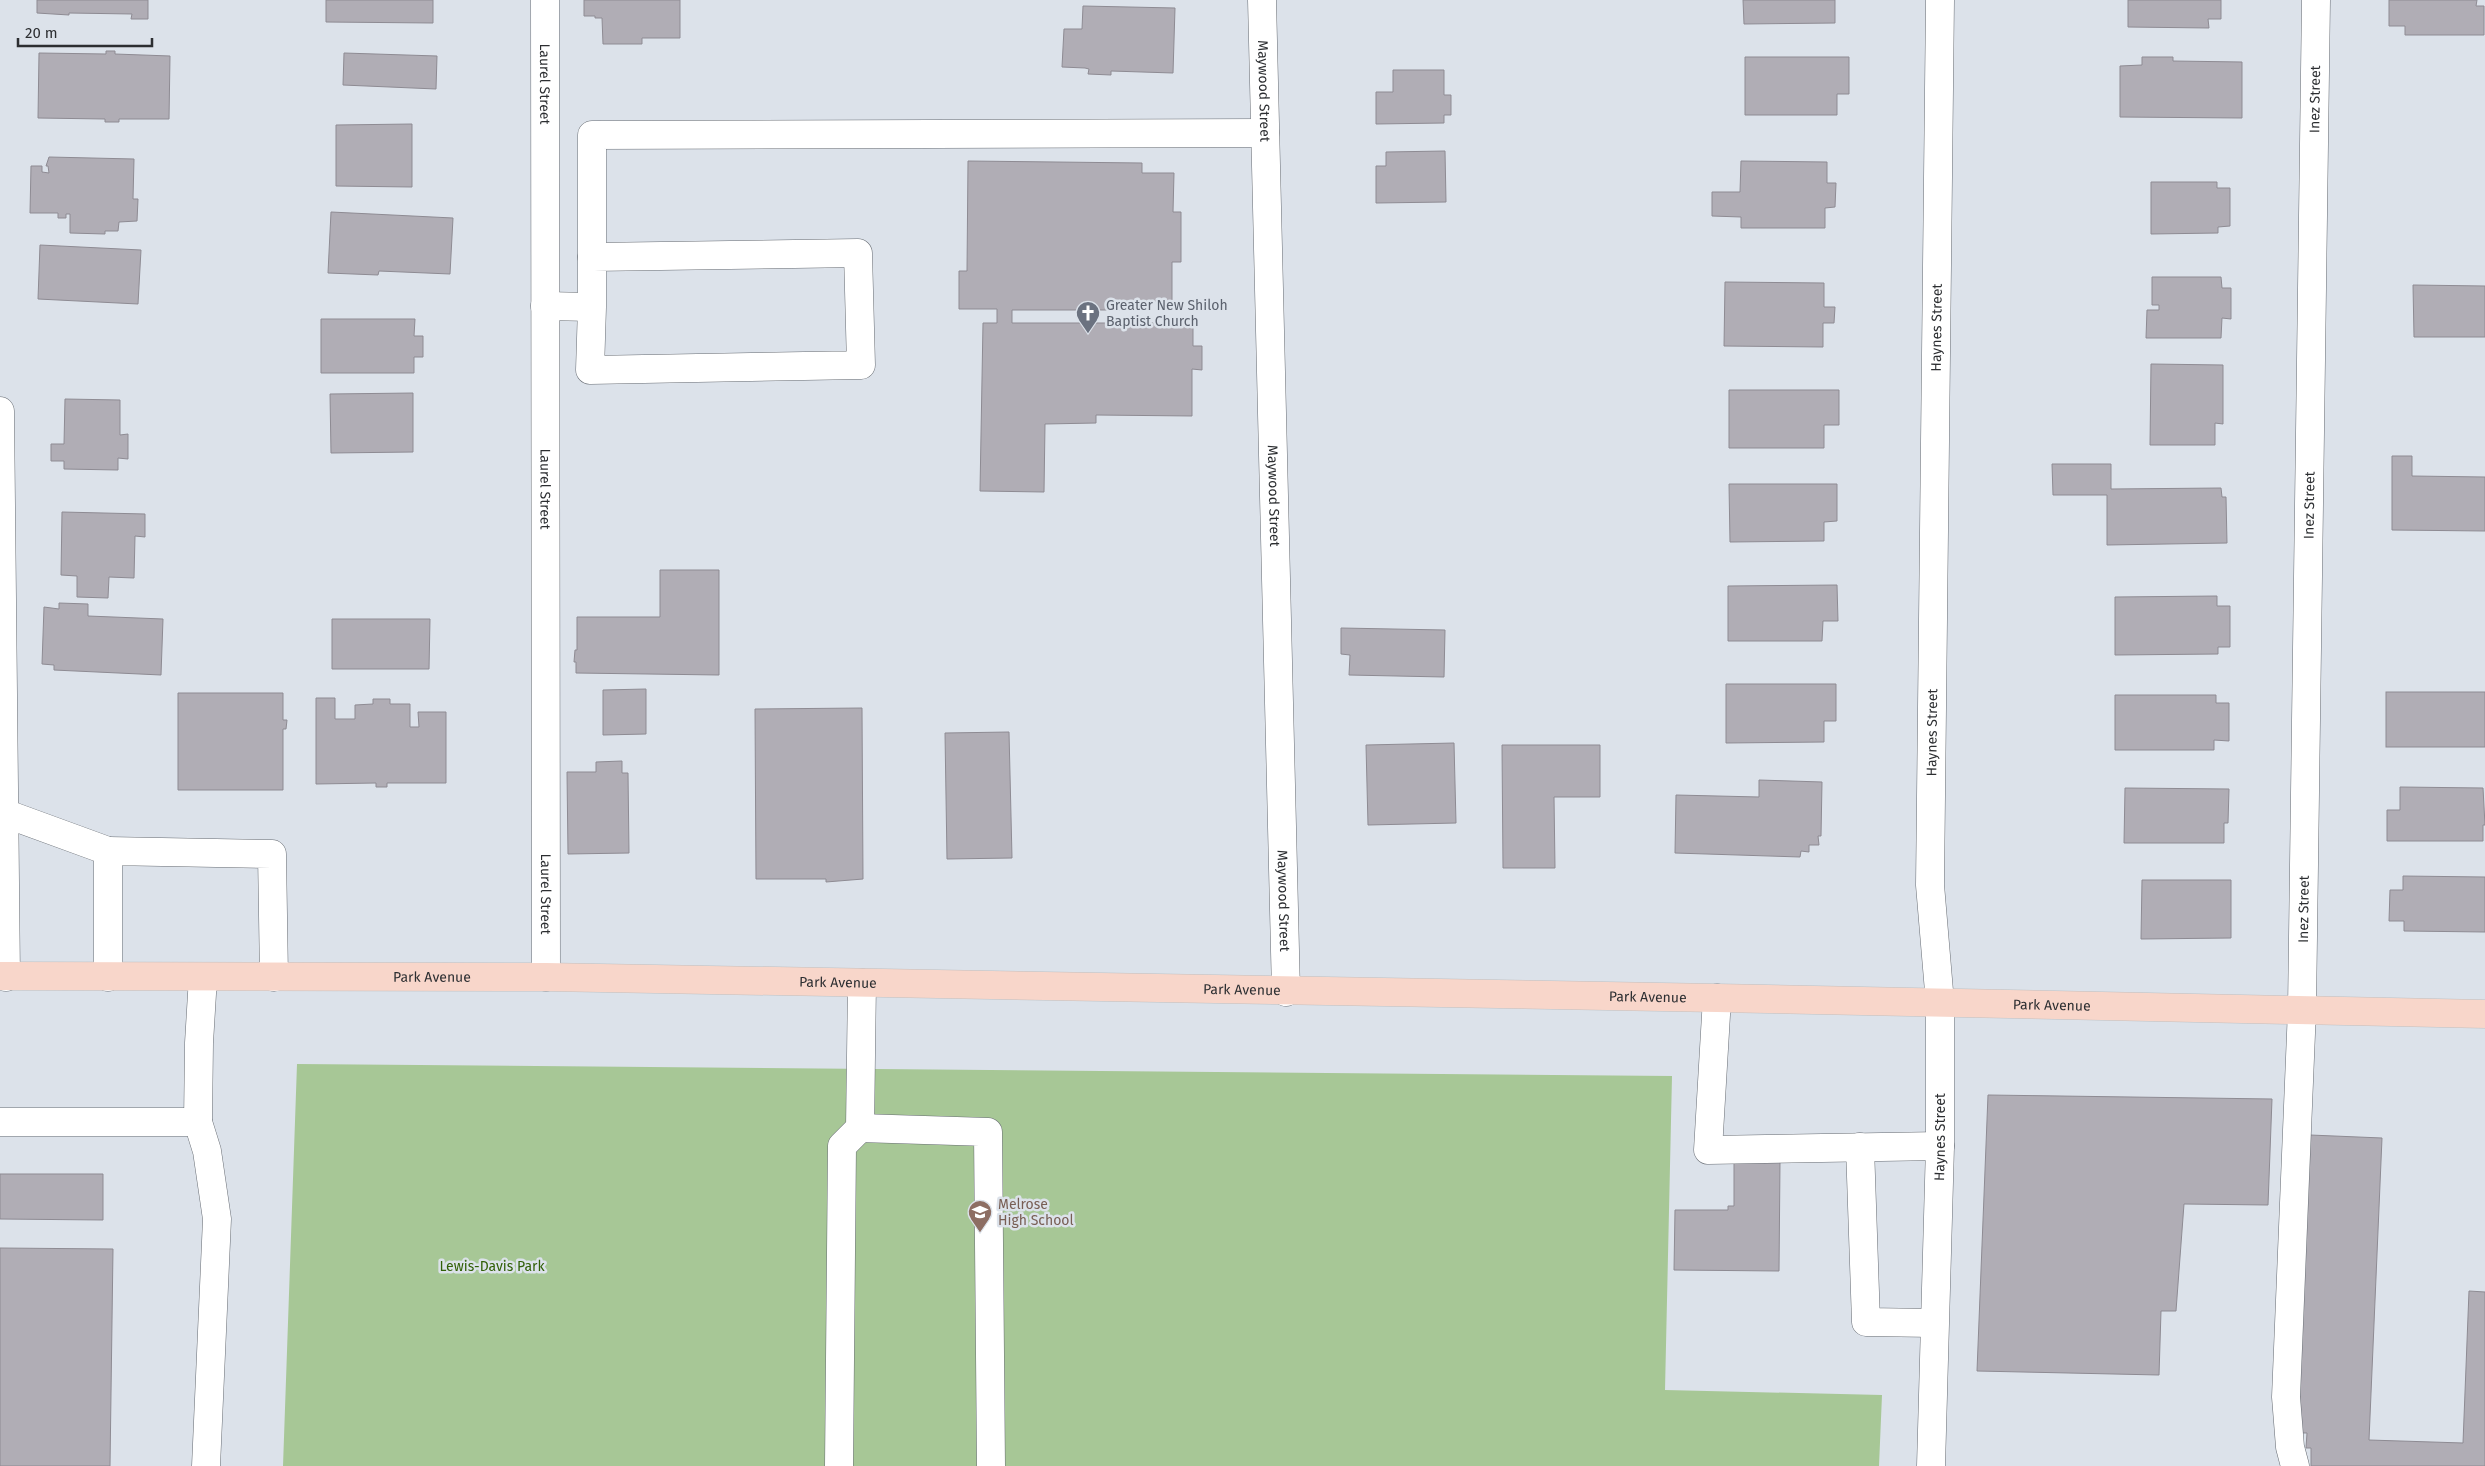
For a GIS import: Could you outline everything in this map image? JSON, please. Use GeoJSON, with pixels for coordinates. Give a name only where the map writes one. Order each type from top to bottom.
{"type":"FeatureCollection","features":[{"type":"Feature","properties":{"kind":"main road","name":"Park Avenue"},"geometry":{"type":"LineString","coordinates":[[3,976],[546,978],[1718,998],[2485,1014]]}},
{"type":"Feature","properties":{"kind":"street","name":"Laurel Street"},"geometry":{"type":"LineString","coordinates":[[545,0],[546,978]]}},
{"type":"Feature","properties":{"kind":"street","name":"Maywood Street"},"geometry":{"type":"LineString","coordinates":[[1262,0],[1286,992]]}},
{"type":"Feature","properties":{"kind":"street","name":"Haynes Street"},"geometry":{"type":"LineString","coordinates":[[1931,1466],[1940,1146],[1940,1003],[1930,885],[1940,0]]}},
{"type":"Feature","properties":{"kind":"street","name":"Inez Street"},"geometry":{"type":"LineString","coordinates":[[2295,1466],[2290,1447],[2286,1397],[2302,1009],[2316,0]]}},
{"type":"Feature","properties":{"kind":"street"},"geometry":{"type":"LineString","coordinates":[[592,257],[858,253],[861,365],[590,370],[592,135],[1265,133]]}},
{"type":"Feature","properties":{"kind":"street"},"geometry":{"type":"LineString","coordinates":[[545,306],[592,307]]}},
{"type":"Feature","properties":{"kind":"street"},"geometry":{"type":"LineString","coordinates":[[0,411],[4,813],[3,976]]}},
{"type":"Feature","properties":{"kind":"street"},"geometry":{"type":"LineString","coordinates":[[4,813],[108,851],[272,854],[274,977]]}},
{"type":"Feature","properties":{"kind":"street"},"geometry":{"type":"LineString","coordinates":[[108,851],[108,977]]}},
{"type":"Feature","properties":{"kind":"street"},"geometry":{"type":"LineString","coordinates":[[203,977],[199,1043],[198,1122],[207,1151],[217,1219],[206,1466]]}},
{"type":"Feature","properties":{"kind":"street"},"geometry":{"type":"LineString","coordinates":[[840,1466],[842,1146],[860,1128],[862,983]]}},
{"type":"Feature","properties":{"kind":"street"},"geometry":{"type":"LineString","coordinates":[[1718,998],[1708,1150],[1940,1146]]}},
{"type":"Feature","properties":{"kind":"street"},"geometry":{"type":"LineString","coordinates":[[0,1122],[198,1122]]}},
{"type":"Feature","properties":{"kind":"street"},"geometry":{"type":"LineString","coordinates":[[860,1128],[988,1132],[991,1466]]}},
{"type":"Feature","properties":{"kind":"street"},"geometry":{"type":"LineString","coordinates":[[1860,1147],[1866,1322],[1934,1322]]}},
{"type":"Feature","properties":{"kind":"green space","name":"Lewis-Davis Park"},"geometry":{"type":"Polygon","coordinates":[[[297,1064],[1672,1076],[1665,1390],[1882,1395],[1879,1466],[283,1466],[297,1064]]]}},
{"type":"Feature","properties":{"kind":"building"},"geometry":{"type":"Polygon","coordinates":[[[37,0],[148,0],[148,19],[131,19],[132,14],[69,13],[69,15],[37,13],[37,0]]]}},
{"type":"Feature","properties":{"kind":"building"},"geometry":{"type":"Polygon","coordinates":[[[326,0],[433,0],[433,23],[326,22],[326,0]]]}},
{"type":"Feature","properties":{"kind":"building"},"geometry":{"type":"Polygon","coordinates":[[[584,0],[680,0],[680,38],[642,38],[642,44],[603,44],[602,18],[584,16],[584,0]]]}},
{"type":"Feature","properties":{"kind":"building"},"geometry":{"type":"Polygon","coordinates":[[[1743,0],[1835,0],[1835,23],[1744,24],[1743,0]]]}},
{"type":"Feature","properties":{"kind":"building"},"geometry":{"type":"Polygon","coordinates":[[[2128,0],[2221,0],[2221,19],[2208,19],[2209,28],[2128,27],[2128,0]]]}},
{"type":"Feature","properties":{"kind":"building"},"geometry":{"type":"Polygon","coordinates":[[[2389,0],[2477,0],[2476,6],[2484,6],[2484,35],[2405,35],[2405,26],[2389,26],[2389,0]]]}},
{"type":"Feature","properties":{"kind":"building"},"geometry":{"type":"Polygon","coordinates":[[[1083,6],[1175,8],[1173,73],[1111,71],[1111,75],[1088,74],[1089,69],[1062,67],[1064,29],[1082,29],[1083,6]]]}},
{"type":"Feature","properties":{"kind":"building"},"geometry":{"type":"Polygon","coordinates":[[[106,51],[115,51],[115,54],[170,56],[169,119],[119,119],[119,122],[105,122],[105,119],[38,118],[39,53],[106,54],[106,51]]]}},
{"type":"Feature","properties":{"kind":"building"},"geometry":{"type":"Polygon","coordinates":[[[344,53],[437,56],[436,89],[343,85],[344,53]]]}},
{"type":"Feature","properties":{"kind":"building"},"geometry":{"type":"Polygon","coordinates":[[[1745,57],[1849,57],[1849,94],[1837,94],[1837,115],[1745,115],[1745,57]]]}},
{"type":"Feature","properties":{"kind":"building"},"geometry":{"type":"Polygon","coordinates":[[[2142,57],[2173,57],[2173,61],[2242,62],[2242,118],[2120,117],[2120,66],[2142,65],[2142,57]]]}},
{"type":"Feature","properties":{"kind":"building"},"geometry":{"type":"Polygon","coordinates":[[[1393,70],[1444,70],[1444,95],[1451,95],[1451,115],[1444,115],[1444,123],[1376,124],[1376,92],[1393,92],[1393,70]]]}},
{"type":"Feature","properties":{"kind":"building"},"geometry":{"type":"Polygon","coordinates":[[[412,124],[412,187],[336,186],[336,125],[412,124]]]}},
{"type":"Feature","properties":{"kind":"building"},"geometry":{"type":"Polygon","coordinates":[[[1445,151],[1446,202],[1376,203],[1376,166],[1386,166],[1386,152],[1445,151]]]}},
{"type":"Feature","properties":{"kind":"building"},"geometry":{"type":"Polygon","coordinates":[[[49,157],[134,159],[133,199],[138,199],[137,221],[119,222],[118,231],[105,231],[105,234],[70,233],[70,214],[66,214],[66,218],[58,218],[58,213],[30,213],[31,166],[42,166],[42,172],[49,173],[48,166],[46,166],[49,157]]]}},
{"type":"Feature","properties":{"kind":"building","name":"Greater New Shiloh Baptist Church"},"geometry":{"type":"Polygon","coordinates":[[[968,161],[1142,163],[1142,173],[1174,173],[1173,212],[1181,212],[1181,262],[1172,262],[1172,301],[1138,301],[1138,310],[1012,310],[1012,323],[1193,323],[1193,346],[1202,346],[1202,370],[1192,369],[1192,416],[1096,415],[1096,423],[1045,424],[1044,492],[980,491],[983,323],[997,323],[997,309],[959,309],[959,271],[967,271],[968,161]]]}},
{"type":"Feature","properties":{"kind":"building"},"geometry":{"type":"Polygon","coordinates":[[[1741,161],[1827,162],[1827,183],[1836,183],[1835,207],[1825,208],[1825,228],[1741,228],[1741,217],[1712,216],[1712,192],[1740,192],[1741,161]]]}},
{"type":"Feature","properties":{"kind":"building"},"geometry":{"type":"Polygon","coordinates":[[[2151,182],[2217,182],[2217,188],[2230,188],[2230,226],[2218,227],[2218,233],[2151,234],[2151,182]]]}},
{"type":"Feature","properties":{"kind":"building"},"geometry":{"type":"Polygon","coordinates":[[[331,212],[453,218],[450,274],[379,271],[378,275],[328,273],[331,212]]]}},
{"type":"Feature","properties":{"kind":"building"},"geometry":{"type":"Polygon","coordinates":[[[40,245],[141,250],[138,304],[38,299],[40,245]]]}},
{"type":"Feature","properties":{"kind":"building"},"geometry":{"type":"Polygon","coordinates":[[[2152,277],[2221,277],[2222,288],[2231,288],[2231,319],[2222,318],[2221,338],[2146,338],[2147,310],[2159,310],[2159,305],[2152,305],[2152,277]]]}},
{"type":"Feature","properties":{"kind":"building"},"geometry":{"type":"Polygon","coordinates":[[[1725,282],[1824,283],[1824,307],[1835,307],[1834,323],[1823,323],[1823,347],[1724,346],[1725,282]]]}},
{"type":"Feature","properties":{"kind":"building"},"geometry":{"type":"Polygon","coordinates":[[[2413,285],[2485,286],[2485,337],[2414,337],[2413,285]]]}},
{"type":"Feature","properties":{"kind":"building"},"geometry":{"type":"Polygon","coordinates":[[[321,319],[415,319],[414,336],[423,336],[423,357],[414,357],[414,373],[321,373],[321,319]]]}},
{"type":"Feature","properties":{"kind":"building"},"geometry":{"type":"Polygon","coordinates":[[[2151,364],[2223,365],[2223,424],[2215,423],[2215,445],[2150,445],[2151,364]]]}},
{"type":"Feature","properties":{"kind":"building"},"geometry":{"type":"Polygon","coordinates":[[[1729,390],[1839,390],[1839,425],[1824,425],[1824,448],[1729,448],[1729,390]]]}},
{"type":"Feature","properties":{"kind":"building"},"geometry":{"type":"Polygon","coordinates":[[[413,393],[413,452],[331,453],[330,394],[413,393]]]}},
{"type":"Feature","properties":{"kind":"building"},"geometry":{"type":"Polygon","coordinates":[[[65,399],[120,400],[120,435],[128,434],[128,459],[118,458],[118,470],[64,469],[64,461],[51,461],[51,444],[64,444],[65,399]]]}},
{"type":"Feature","properties":{"kind":"building"},"geometry":{"type":"Polygon","coordinates":[[[2392,456],[2412,456],[2412,476],[2485,477],[2485,531],[2392,530],[2392,456]]]}},
{"type":"Feature","properties":{"kind":"building"},"geometry":{"type":"Polygon","coordinates":[[[2052,464],[2111,464],[2111,489],[2221,488],[2222,497],[2226,497],[2227,543],[2107,545],[2107,495],[2053,495],[2052,464]]]}},
{"type":"Feature","properties":{"kind":"building"},"geometry":{"type":"Polygon","coordinates":[[[1729,484],[1837,484],[1837,521],[1824,522],[1824,541],[1730,542],[1729,484]]]}},
{"type":"Feature","properties":{"kind":"building"},"geometry":{"type":"Polygon","coordinates":[[[62,512],[145,514],[145,537],[135,536],[134,578],[109,577],[108,598],[77,597],[77,576],[61,575],[62,512]]]}},
{"type":"Feature","properties":{"kind":"building"},"geometry":{"type":"Polygon","coordinates":[[[660,570],[719,570],[719,675],[576,673],[576,662],[574,662],[575,650],[577,650],[577,617],[660,617],[660,570]]]}},
{"type":"Feature","properties":{"kind":"building"},"geometry":{"type":"Polygon","coordinates":[[[1837,585],[1838,621],[1823,621],[1822,641],[1728,641],[1728,586],[1837,585]]]}},
{"type":"Feature","properties":{"kind":"building"},"geometry":{"type":"Polygon","coordinates":[[[2217,596],[2217,606],[2230,606],[2230,647],[2218,647],[2218,654],[2115,655],[2115,597],[2217,596]]]}},
{"type":"Feature","properties":{"kind":"building"},"geometry":{"type":"Polygon","coordinates":[[[59,603],[88,604],[88,616],[163,619],[161,675],[54,670],[54,665],[42,664],[44,607],[59,609],[59,603]]]}},
{"type":"Feature","properties":{"kind":"building"},"geometry":{"type":"Polygon","coordinates":[[[332,619],[430,619],[429,669],[332,669],[332,619]]]}},
{"type":"Feature","properties":{"kind":"building"},"geometry":{"type":"Polygon","coordinates":[[[1341,628],[1445,630],[1444,677],[1349,675],[1350,655],[1341,654],[1341,628]]]}},
{"type":"Feature","properties":{"kind":"building"},"geometry":{"type":"Polygon","coordinates":[[[1726,684],[1836,684],[1836,721],[1824,721],[1824,742],[1726,743],[1726,684]]]}},
{"type":"Feature","properties":{"kind":"building"},"geometry":{"type":"Polygon","coordinates":[[[646,689],[646,734],[603,735],[603,690],[646,689]]]}},
{"type":"Feature","properties":{"kind":"building"},"geometry":{"type":"Polygon","coordinates":[[[2386,692],[2485,692],[2485,747],[2386,747],[2386,692]]]}},
{"type":"Feature","properties":{"kind":"building"},"geometry":{"type":"Polygon","coordinates":[[[178,693],[283,693],[283,720],[287,720],[286,729],[283,729],[283,790],[178,790],[178,693]]]}},
{"type":"Feature","properties":{"kind":"building"},"geometry":{"type":"Polygon","coordinates":[[[2115,695],[2216,695],[2216,703],[2229,703],[2229,741],[2214,740],[2214,750],[2115,750],[2115,695]]]}},
{"type":"Feature","properties":{"kind":"building"},"geometry":{"type":"Polygon","coordinates":[[[316,698],[335,698],[335,719],[355,719],[355,705],[373,704],[373,699],[390,699],[390,704],[410,704],[410,727],[419,727],[418,712],[446,712],[446,783],[387,783],[387,787],[376,787],[376,783],[316,784],[316,698]]]}},
{"type":"Feature","properties":{"kind":"building"},"geometry":{"type":"Polygon","coordinates":[[[862,708],[863,879],[826,882],[826,879],[756,879],[755,709],[862,708]]]}},
{"type":"Feature","properties":{"kind":"building"},"geometry":{"type":"Polygon","coordinates":[[[1009,732],[1012,858],[947,859],[945,733],[1009,732]]]}},
{"type":"Feature","properties":{"kind":"building"},"geometry":{"type":"Polygon","coordinates":[[[1454,743],[1456,823],[1368,825],[1366,745],[1454,743]]]}},
{"type":"Feature","properties":{"kind":"building"},"geometry":{"type":"Polygon","coordinates":[[[1502,745],[1600,745],[1600,797],[1554,797],[1555,868],[1503,868],[1502,745]]]}},
{"type":"Feature","properties":{"kind":"building"},"geometry":{"type":"Polygon","coordinates":[[[622,761],[622,773],[628,773],[629,853],[568,854],[567,772],[596,772],[596,762],[622,761]]]}},
{"type":"Feature","properties":{"kind":"building"},"geometry":{"type":"Polygon","coordinates":[[[1759,780],[1822,782],[1821,836],[1818,836],[1819,845],[1809,845],[1809,852],[1801,851],[1800,857],[1675,853],[1676,795],[1759,797],[1759,780]]]}},
{"type":"Feature","properties":{"kind":"building"},"geometry":{"type":"Polygon","coordinates":[[[2400,787],[2483,788],[2485,825],[2483,825],[2483,841],[2387,841],[2387,810],[2400,810],[2400,787]]]}},
{"type":"Feature","properties":{"kind":"building"},"geometry":{"type":"Polygon","coordinates":[[[2125,788],[2229,789],[2228,823],[2224,823],[2224,843],[2124,843],[2125,788]]]}},
{"type":"Feature","properties":{"kind":"building"},"geometry":{"type":"Polygon","coordinates":[[[2403,876],[2485,877],[2485,932],[2404,931],[2404,921],[2389,921],[2390,890],[2403,890],[2403,876]]]}},
{"type":"Feature","properties":{"kind":"building"},"geometry":{"type":"Polygon","coordinates":[[[2142,880],[2231,880],[2231,938],[2141,939],[2142,880]]]}},
{"type":"Feature","properties":{"kind":"building"},"geometry":{"type":"Polygon","coordinates":[[[1988,1095],[2272,1099],[2268,1205],[2184,1204],[2176,1311],[2161,1311],[2159,1375],[1977,1371],[1988,1095]]]}},
{"type":"Feature","properties":{"kind":"building"},"geometry":{"type":"Polygon","coordinates":[[[2310,1135],[2382,1138],[2369,1440],[2463,1443],[2469,1291],[2485,1292],[2485,1466],[2311,1466],[2311,1448],[2306,1448],[2307,1433],[2297,1433],[2310,1135]]]}},
{"type":"Feature","properties":{"kind":"building"},"geometry":{"type":"Polygon","coordinates":[[[1734,1161],[1780,1161],[1779,1271],[1674,1270],[1675,1210],[1728,1210],[1728,1206],[1734,1206],[1734,1161]]]}},
{"type":"Feature","properties":{"kind":"building"},"geometry":{"type":"Polygon","coordinates":[[[0,1174],[103,1174],[103,1220],[0,1219],[0,1174]]]}},
{"type":"Feature","properties":{"kind":"building"},"geometry":{"type":"Polygon","coordinates":[[[0,1248],[113,1249],[110,1466],[0,1466],[0,1248]]]}},
{"type":"Feature","properties":{"kind":"place","name":"Greater New Shiloh Baptist Church"},"geometry":{"type":"Point","coordinates":[1088,334]}},
{"type":"Feature","properties":{"kind":"place","name":"Melrose High School"},"geometry":{"type":"Point","coordinates":[980,1233]}}]}
